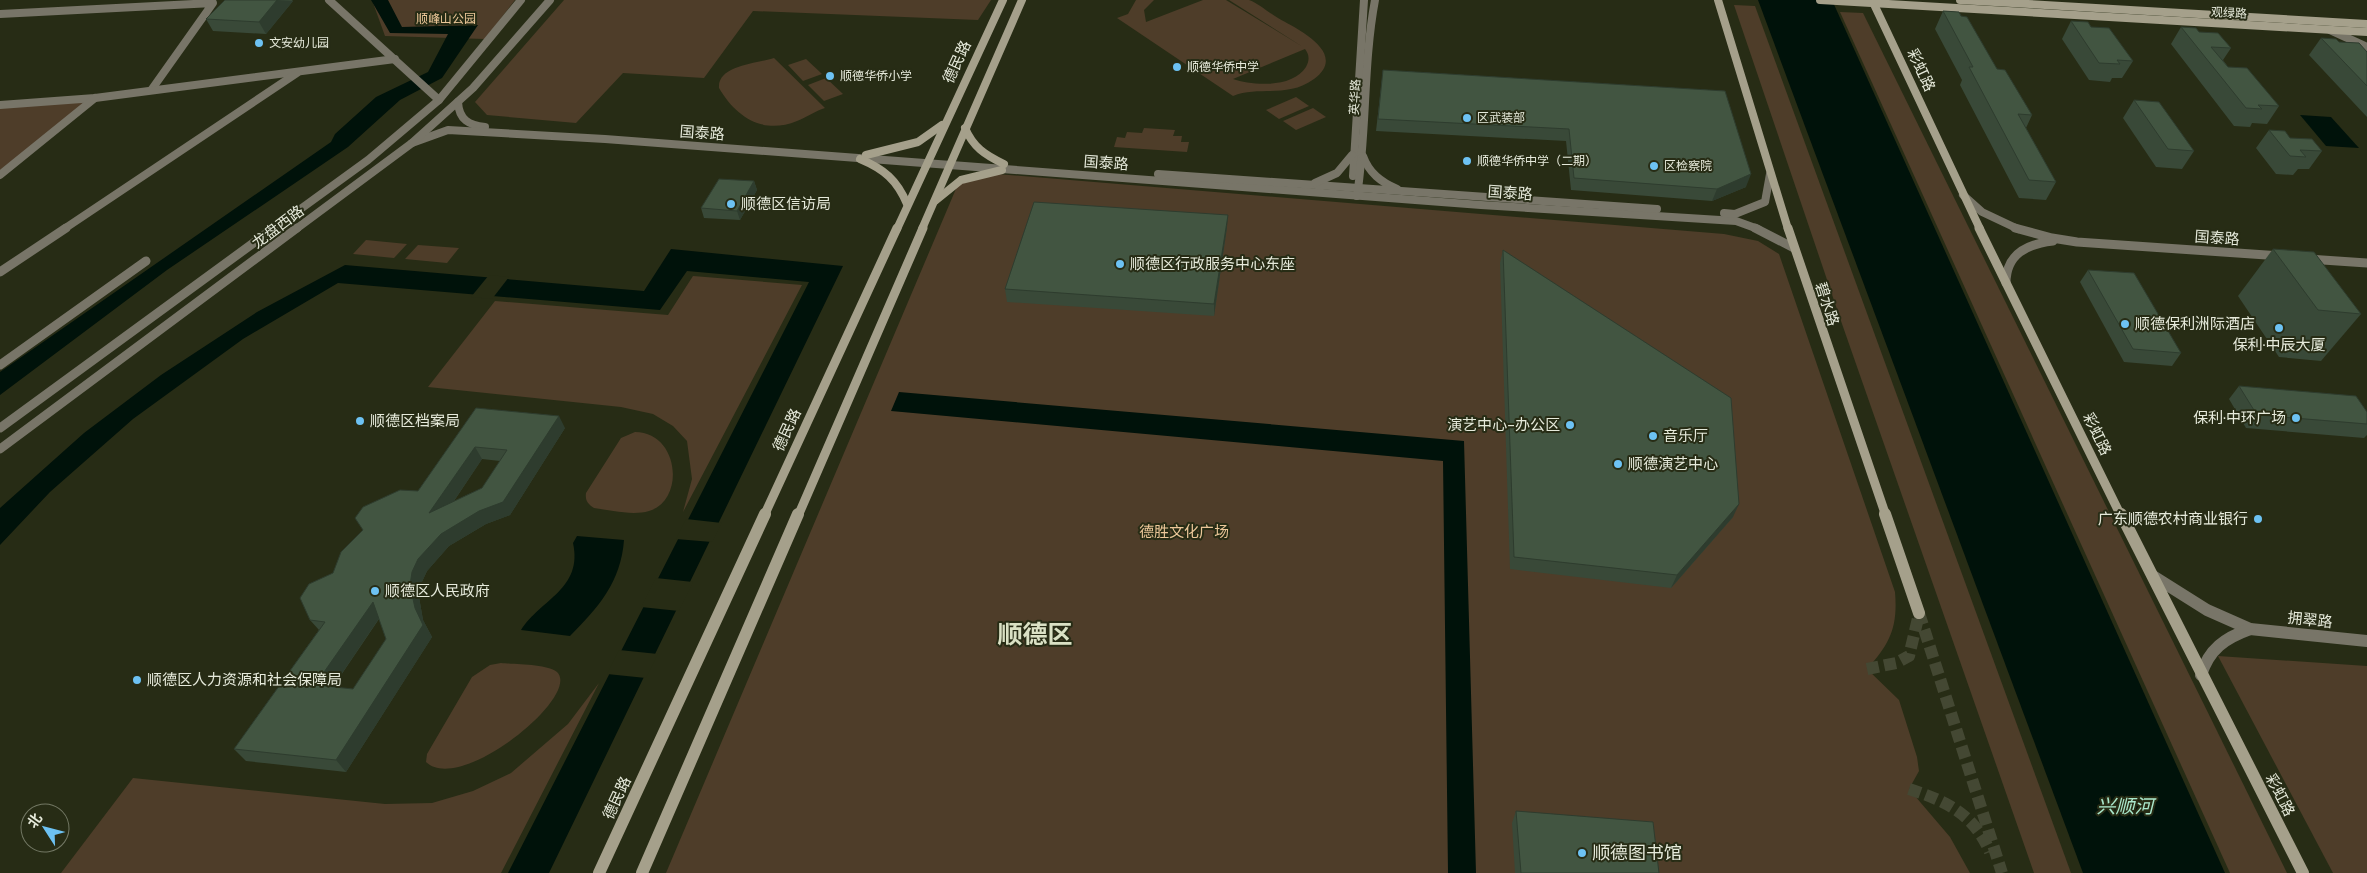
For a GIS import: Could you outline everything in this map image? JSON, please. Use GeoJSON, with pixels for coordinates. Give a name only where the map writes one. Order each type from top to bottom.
{"type":"FeatureCollection","features":[{"type":"Feature","properties":{"kind":"main road","name":"德民路"},"geometry":{"type":"LineString","coordinates":[[599,873],[944,123],[1003,0]]}},
{"type":"Feature","properties":{"kind":"main road"},"geometry":{"type":"LineString","coordinates":[[642,873],[932,203],[1022,0]]}},
{"type":"Feature","properties":{"kind":"main road","name":"碧水路"},"geometry":{"type":"LineString","coordinates":[[1718,0],[1794,248],[1919,613]]}},
{"type":"Feature","properties":{"kind":"main road","name":"观绿路"},"geometry":{"type":"LineString","coordinates":[[1820,0],[2367,32]]}},
{"type":"Feature","properties":{"kind":"main road","name":"观绿路"},"geometry":{"type":"LineString","coordinates":[[1960,0],[2367,24]]}},
{"type":"Feature","properties":{"kind":"main road","name":"彩虹路"},"geometry":{"type":"LineString","coordinates":[[1873,2],[2006,285],[2201,675],[2304,872]]}},
{"type":"Feature","properties":{"kind":"main road"},"geometry":{"type":"LineString","coordinates":[[863,157],[918,142],[934,133],[944,123]]}},
{"type":"Feature","properties":{"kind":"main road"},"geometry":{"type":"LineString","coordinates":[[965,128],[970,142],[977,150],[1003,167]]}},
{"type":"Feature","properties":{"kind":"main road"},"geometry":{"type":"LineString","coordinates":[[863,157],[900,184],[907,204]]}},
{"type":"Feature","properties":{"kind":"main road"},"geometry":{"type":"LineString","coordinates":[[932,203],[962,180],[1003,167]]}},
{"type":"Feature","properties":{"kind":"street"},"geometry":{"type":"LineString","coordinates":[[329,0],[439,100]]}},
{"type":"Feature","properties":{"kind":"street","name":"龙盘西路"},"geometry":{"type":"LineString","coordinates":[[0,428],[368,160],[439,100],[521,0]]}},
{"type":"Feature","properties":{"kind":"street","name":"龙盘西路"},"geometry":{"type":"LineString","coordinates":[[0,450],[412,143],[481,80],[550,0]]}},
{"type":"Feature","properties":{"kind":"street","name":"英华路"},"geometry":{"type":"LineString","coordinates":[[1354,192],[1352,155],[1364,0]]}},
{"type":"Feature","properties":{"kind":"street","name":"英华路"},"geometry":{"type":"LineString","coordinates":[[1354,192],[1363,156],[1370,26],[1375,0]]}},
{"type":"Feature","properties":{"kind":"street"},"geometry":{"type":"LineString","coordinates":[[0,14],[213,3],[152,88]]}},
{"type":"Feature","properties":{"kind":"street"},"geometry":{"type":"LineString","coordinates":[[2330,30],[2367,47]]}},
{"type":"Feature","properties":{"kind":"street"},"geometry":{"type":"LineString","coordinates":[[0,105],[95,98],[152,88],[395,59]]}},
{"type":"Feature","properties":{"kind":"street"},"geometry":{"type":"LineString","coordinates":[[1,271],[300,71]]}},
{"type":"Feature","properties":{"kind":"street"},"geometry":{"type":"LineString","coordinates":[[2,172],[95,98]]}},
{"type":"Feature","properties":{"kind":"street","name":"国泰路"},"geometry":{"type":"LineString","coordinates":[[458,102],[461,118],[466,122],[485,128],[950,164],[1308,184],[1354,192],[1405,192],[1735,214],[1765,202],[1770,174]]}},
{"type":"Feature","properties":{"kind":"street","name":"国泰路"},"geometry":{"type":"LineString","coordinates":[[412,143],[448,130],[863,157]]}},
{"type":"Feature","properties":{"kind":"street"},"geometry":{"type":"LineString","coordinates":[[1308,184],[1335,175],[1343,170],[1352,155]]}},
{"type":"Feature","properties":{"kind":"street"},"geometry":{"type":"LineString","coordinates":[[1363,156],[1370,172],[1379,180],[1405,192]]}},
{"type":"Feature","properties":{"kind":"street","name":"国泰路"},"geometry":{"type":"LineString","coordinates":[[1003,167],[1736,221],[1760,230],[1794,248]]}},
{"type":"Feature","properties":{"kind":"street","name":"国泰路"},"geometry":{"type":"LineString","coordinates":[[1962,193],[1979,209],[2004,224],[2033,234],[2064,240],[2288,257]]}},
{"type":"Feature","properties":{"kind":"street","name":"国泰路"},"geometry":{"type":"LineString","coordinates":[[2006,285],[2006,267],[2017,253],[2037,243],[2064,240]]}},
{"type":"Feature","properties":{"kind":"street"},"geometry":{"type":"LineString","coordinates":[[2298,258],[2367,263]]}},
{"type":"Feature","properties":{"kind":"street"},"geometry":{"type":"LineString","coordinates":[[0,365],[146,260]]}},
{"type":"Feature","properties":{"kind":"street","name":"拥翠路"},"geometry":{"type":"LineString","coordinates":[[2150,574],[2186,599],[2250,629],[2367,641]]}},
{"type":"Feature","properties":{"kind":"street","name":"拥翠路"},"geometry":{"type":"LineString","coordinates":[[2201,675],[2205,662],[2212,650],[2234,634],[2250,629]]}},
{"type":"Feature","properties":{"kind":"green space","name":"顺峰山公园"},"geometry":{"type":"Polygon","coordinates":[[[372,0],[515,0],[485,39],[385,36],[372,0]]]}},
{"type":"Feature","properties":{"kind":"green space"},"geometry":{"type":"Polygon","coordinates":[[[564,0],[991,0],[978,20],[753,11],[704,78],[623,73],[576,123],[487,115],[475,102],[564,0]]]}},
{"type":"Feature","properties":{"kind":"green space"},"geometry":{"type":"Polygon","coordinates":[[[1136,0],[1154,0],[1144,10],[1146,22],[1203,0],[1226,0],[1303,47],[1229,0],[1249,0],[1307,35],[1323,51],[1326,60],[1323,69],[1314,79],[1304,85],[1293,89],[1243,93],[1233,96],[1117,18],[1128,14],[1136,0]],[[1305,49],[1233,79],[1251,83],[1272,84],[1292,79],[1306,67],[1308,55],[1305,49]]]}},
{"type":"Feature","properties":{"kind":"green space"},"geometry":{"type":"Polygon","coordinates":[[[1734,5],[1755,6],[2071,873],[2034,873],[1841,321],[1734,5]]]}},
{"type":"Feature","properties":{"kind":"green space"},"geometry":{"type":"Polygon","coordinates":[[[1840,12],[1863,13],[2287,873],[2230,873],[1840,12]]]}},
{"type":"Feature","properties":{"kind":"green space"},"geometry":{"type":"Polygon","coordinates":[[[774,58],[825,108],[785,125],[773,126],[762,124],[742,115],[719,88],[720,80],[725,74],[740,66],[774,58]]]}},
{"type":"Feature","properties":{"kind":"green space"},"geometry":{"type":"Polygon","coordinates":[[[806,59],[822,74],[803,81],[788,65],[806,59]]]}},
{"type":"Feature","properties":{"kind":"green space"},"geometry":{"type":"Polygon","coordinates":[[[826,78],[843,94],[824,101],[808,85],[826,78]]]}},
{"type":"Feature","properties":{"kind":"green space"},"geometry":{"type":"Polygon","coordinates":[[[1296,97],[1309,106],[1279,119],[1266,110],[1296,97]]]}},
{"type":"Feature","properties":{"kind":"green space"},"geometry":{"type":"Polygon","coordinates":[[[95,98],[0,170],[0,105],[95,98]]]}},
{"type":"Feature","properties":{"kind":"green space"},"geometry":{"type":"Polygon","coordinates":[[[1313,108],[1326,117],[1296,130],[1283,121],[1313,108]]]}},
{"type":"Feature","properties":{"kind":"green space"},"geometry":{"type":"Polygon","coordinates":[[[1144,128],[1175,130],[1173,136],[1182,136],[1181,142],[1189,142],[1187,152],[1114,147],[1117,137],[1125,138],[1127,132],[1142,133],[1144,128]]]}},
{"type":"Feature","properties":{"kind":"green space","name":"德胜文化广场"},"geometry":{"type":"Polygon","coordinates":[[[997,174],[1724,234],[1758,241],[1779,254],[1895,592],[1895,615],[1891,634],[1887,643],[1867,669],[1899,700],[1917,757],[1919,771],[1909,789],[1950,837],[1970,873],[666,873],[958,184],[997,174]]]}},
{"type":"Feature","properties":{"kind":"green space"},"geometry":{"type":"Polygon","coordinates":[[[366,240],[407,244],[394,258],[353,254],[366,240]]]}},
{"type":"Feature","properties":{"kind":"green space"},"geometry":{"type":"Polygon","coordinates":[[[418,245],[459,248],[447,263],[405,259],[418,245]]]}},
{"type":"Feature","properties":{"kind":"green space"},"geometry":{"type":"Polygon","coordinates":[[[693,276],[802,285],[683,512],[692,479],[687,441],[673,426],[653,414],[621,407],[428,387],[495,301],[668,315],[693,276]]]}},
{"type":"Feature","properties":{"kind":"green space"},"geometry":{"type":"Polygon","coordinates":[[[635,432],[650,435],[661,443],[669,454],[672,467],[672,481],[669,494],[661,504],[649,511],[629,513],[594,508],[587,502],[586,493],[621,438],[635,432]]]}},
{"type":"Feature","properties":{"kind":"green space"},"geometry":{"type":"Polygon","coordinates":[[[2218,656],[2367,666],[2367,873],[2333,873],[2218,656]]]}},
{"type":"Feature","properties":{"kind":"green space"},"geometry":{"type":"Polygon","coordinates":[[[501,663],[553,669],[557,672],[560,684],[552,701],[536,720],[514,738],[489,754],[464,765],[442,769],[426,762],[427,754],[472,677],[490,665],[501,663]]]}},
{"type":"Feature","properties":{"kind":"green space"},"geometry":{"type":"Polygon","coordinates":[[[599,683],[501,873],[61,873],[133,778],[385,804],[432,803],[473,791],[511,773],[568,724],[599,683]]]}},
{"type":"Feature","properties":{"kind":"water"},"geometry":{"type":"Polygon","coordinates":[[[371,0],[388,0],[402,27],[478,25],[442,78],[400,100],[348,147],[167,270],[0,395],[0,372],[331,142],[335,134],[376,97],[428,72],[448,34],[390,33],[371,0]]]}},
{"type":"Feature","properties":{"kind":"water","name":"兴顺河"},"geometry":{"type":"Polygon","coordinates":[[[1758,0],[1832,0],[2225,873],[2083,873],[1758,0]]]}},
{"type":"Feature","properties":{"kind":"water"},"geometry":{"type":"Polygon","coordinates":[[[2300,115],[2331,117],[2359,148],[2326,146],[2300,115]]]}},
{"type":"Feature","properties":{"kind":"water"},"geometry":{"type":"Polygon","coordinates":[[[671,249],[843,266],[549,873],[508,873],[809,282],[687,271],[660,310],[338,283],[243,339],[133,419],[50,492],[0,545],[0,508],[84,433],[161,375],[257,312],[345,265],[644,291],[671,249]]]}},
{"type":"Feature","properties":{"kind":"water"},"geometry":{"type":"Polygon","coordinates":[[[899,392],[1464,441],[1476,873],[1448,873],[1443,461],[891,411],[899,392]]]}},
{"type":"Feature","properties":{"kind":"water"},"geometry":{"type":"Polygon","coordinates":[[[577,536],[624,540],[618,569],[606,593],[590,615],[570,636],[521,630],[529,619],[566,583],[572,572],[574,559],[573,543],[577,536]]]}},
{"type":"Feature","properties":{"kind":"pier"},"geometry":{"type":"Polygon","coordinates":[[[489,275],[509,277],[492,299],[471,297],[489,275]]]}},
{"type":"Feature","properties":{"kind":"pier"},"geometry":{"type":"Polygon","coordinates":[[[686,519],[722,523],[712,542],[676,539],[686,519]]]}},
{"type":"Feature","properties":{"kind":"pier"},"geometry":{"type":"Polygon","coordinates":[[[656,578],[693,582],[679,611],[641,607],[656,578]]]}},
{"type":"Feature","properties":{"kind":"pier"},"geometry":{"type":"Polygon","coordinates":[[[619,650],[658,654],[646,678],[607,674],[619,650]]]}},
{"type":"Feature","properties":{"kind":"building"},"geometry":{"type":"Polygon","coordinates":[[[225,0],[277,0],[259,22],[206,19],[225,0]]]}},
{"type":"Feature","properties":{"kind":"building"},"geometry":{"type":"Polygon","coordinates":[[[1943,11],[1959,12],[1961,16],[1967,17],[1997,69],[2005,70],[2032,115],[2018,114],[2056,182],[2029,180],[1969,67],[1973,67],[1943,11]]]}},
{"type":"Feature","properties":{"kind":"building"},"geometry":{"type":"Polygon","coordinates":[[[2071,21],[2088,22],[2091,27],[2109,28],[2133,61],[2117,60],[2120,64],[2099,63],[2071,21]]]}},
{"type":"Feature","properties":{"kind":"building"},"geometry":{"type":"Polygon","coordinates":[[[2181,27],[2196,28],[2199,32],[2218,33],[2231,48],[2211,47],[2228,67],[2247,68],[2279,106],[2258,105],[2262,109],[2246,108],[2181,27]]]}},
{"type":"Feature","properties":{"kind":"building"},"geometry":{"type":"Polygon","coordinates":[[[2321,38],[2336,39],[2339,42],[2359,43],[2367,52],[2367,86],[2321,38]]]}},
{"type":"Feature","properties":{"kind":"building"},"geometry":{"type":"Polygon","coordinates":[[[1383,70],[1725,91],[1751,174],[1717,189],[1574,178],[1569,129],[1378,119],[1383,70]]]}},
{"type":"Feature","properties":{"kind":"building"},"geometry":{"type":"Polygon","coordinates":[[[2134,100],[2159,102],[2194,151],[2168,149],[2134,100]]]}},
{"type":"Feature","properties":{"kind":"building"},"geometry":{"type":"Polygon","coordinates":[[[2269,130],[2285,131],[2290,138],[2312,139],[2322,151],[2300,150],[2306,157],[2290,156],[2269,130]]]}},
{"type":"Feature","properties":{"kind":"building"},"geometry":{"type":"Polygon","coordinates":[[[719,179],[754,181],[737,211],[701,208],[719,179]]]}},
{"type":"Feature","properties":{"kind":"building","name":"顺德区行政服务中心东座"},"geometry":{"type":"Polygon","coordinates":[[[1034,202],[1228,215],[1214,304],[1005,289],[1034,202]]]}},
{"type":"Feature","properties":{"kind":"building"},"geometry":{"type":"Polygon","coordinates":[[[2273,249],[2314,252],[2361,314],[2318,310],[2273,249]]]}},
{"type":"Feature","properties":{"kind":"building","name":"顺德演艺中心"},"geometry":{"type":"Polygon","coordinates":[[[1503,250],[1731,398],[1739,504],[1677,575],[1514,557],[1503,250]]]}},
{"type":"Feature","properties":{"kind":"building"},"geometry":{"type":"Polygon","coordinates":[[[2088,270],[2134,273],[2181,353],[2133,349],[2088,270]]]}},
{"type":"Feature","properties":{"kind":"building"},"geometry":{"type":"Polygon","coordinates":[[[2239,386],[2356,396],[2367,412],[2367,424],[2257,415],[2239,386]]]}},
{"type":"Feature","properties":{"kind":"building","name":"顺德区人民政府"},"geometry":{"type":"Polygon","coordinates":[[[476,408],[559,416],[503,502],[479,511],[441,534],[418,559],[412,572],[410,585],[415,608],[423,625],[336,760],[234,749],[325,622],[310,620],[300,598],[309,584],[333,573],[341,552],[363,530],[355,518],[363,507],[400,490],[418,491],[476,408]],[[475,447],[429,513],[482,488],[507,450],[475,447]],[[373,602],[315,685],[353,689],[386,639],[373,602]]]}},
{"type":"Feature","properties":{"kind":"building","name":"顺德图书馆"},"geometry":{"type":"Polygon","coordinates":[[[1516,811],[1653,822],[1659,873],[1521,873],[1516,811]]]}},
{"type":"Feature","properties":{"kind":"tunnel"},"geometry":{"type":"LineString","coordinates":[[1919,613],[2002,873]]}},
{"type":"Feature","properties":{"kind":"tunnel"},"geometry":{"type":"LineString","coordinates":[[1867,669],[1896,663],[1909,656],[1919,614]]}},
{"type":"Feature","properties":{"kind":"tunnel"},"geometry":{"type":"LineString","coordinates":[[1909,789],[1947,804],[1957,811],[1976,828],[1990,852]]}},
{"type":"Feature","properties":{"kind":"place","name":"文安幼儿园"},"geometry":{"type":"Point","coordinates":[259,43]}},
{"type":"Feature","properties":{"kind":"place","name":"顺德华侨中学"},"geometry":{"type":"Point","coordinates":[1177,67]}},
{"type":"Feature","properties":{"kind":"place","name":"顺德华侨小学"},"geometry":{"type":"Point","coordinates":[830,76]}},
{"type":"Feature","properties":{"kind":"place","name":"区武装部"},"geometry":{"type":"Point","coordinates":[1467,118]}},
{"type":"Feature","properties":{"kind":"place","name":"顺德华侨中学（二期）"},"geometry":{"type":"Point","coordinates":[1467,161]}},
{"type":"Feature","properties":{"kind":"place","name":"区检察院"},"geometry":{"type":"Point","coordinates":[1654,166]}},
{"type":"Feature","properties":{"kind":"place","name":"顺德区信访局"},"geometry":{"type":"Point","coordinates":[731,204]}},
{"type":"Feature","properties":{"kind":"place","name":"顺德区行政服务中心东座"},"geometry":{"type":"Point","coordinates":[1120,264]}},
{"type":"Feature","properties":{"kind":"place","name":"顺德保利洲际酒店"},"geometry":{"type":"Point","coordinates":[2125,324]}},
{"type":"Feature","properties":{"kind":"place","name":"保利·中辰大厦"},"geometry":{"type":"Point","coordinates":[2279,328]}},
{"type":"Feature","properties":{"kind":"place","name":"保利·中环广场"},"geometry":{"type":"Point","coordinates":[2296,418]}},
{"type":"Feature","properties":{"kind":"place","name":"顺德区档案局"},"geometry":{"type":"Point","coordinates":[360,421]}},
{"type":"Feature","properties":{"kind":"place","name":"演艺中心-办公区"},"geometry":{"type":"Point","coordinates":[1570,425]}},
{"type":"Feature","properties":{"kind":"place","name":"音乐厅"},"geometry":{"type":"Point","coordinates":[1653,436]}},
{"type":"Feature","properties":{"kind":"place","name":"顺德演艺中心"},"geometry":{"type":"Point","coordinates":[1618,464]}},
{"type":"Feature","properties":{"kind":"place","name":"广东顺德农村商业银行"},"geometry":{"type":"Point","coordinates":[2258,519]}},
{"type":"Feature","properties":{"kind":"place","name":"顺德区人民政府"},"geometry":{"type":"Point","coordinates":[375,591]}},
{"type":"Feature","properties":{"kind":"place","name":"顺德区人力资源和社会保障局"},"geometry":{"type":"Point","coordinates":[137,680]}},
{"type":"Feature","properties":{"kind":"place","name":"顺德图书馆"},"geometry":{"type":"Point","coordinates":[1582,853]}},
{"type":"Feature","properties":{"kind":"district","name":"顺德区"},"geometry":{"type":"Point","coordinates":[1035,634]}}]}
